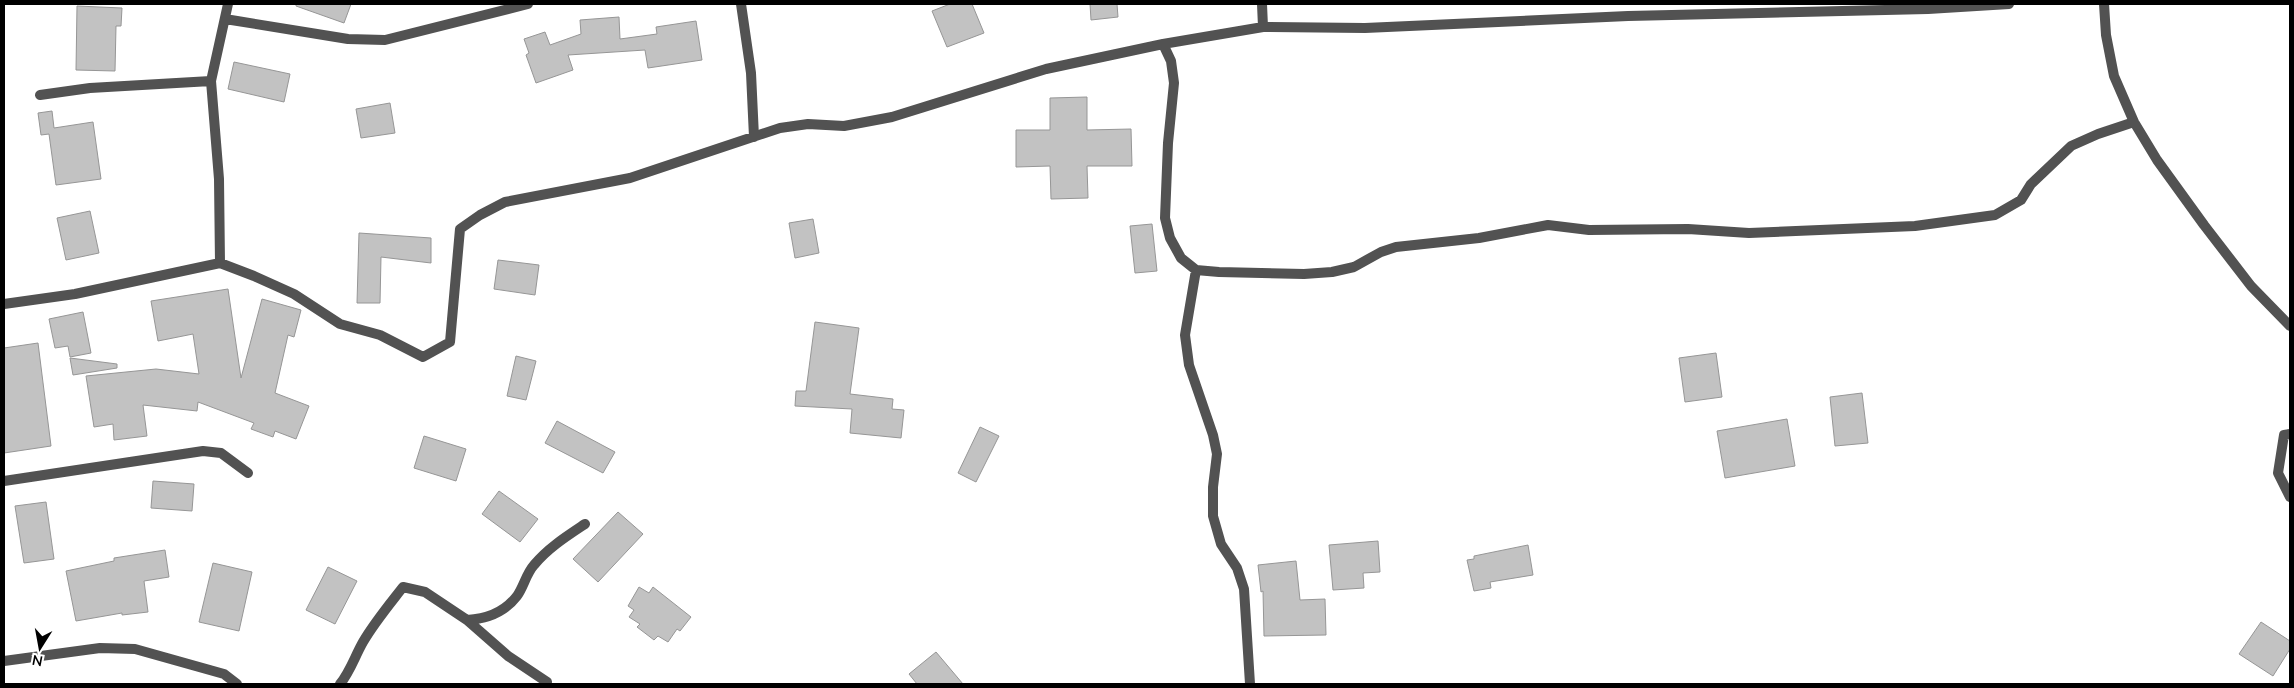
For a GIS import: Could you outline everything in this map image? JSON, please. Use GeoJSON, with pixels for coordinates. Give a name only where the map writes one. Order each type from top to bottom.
{"type":"FeatureCollection","features":[{"type":"Feature","properties":{"kind":"street"},"geometry":{"type":"LineString","coordinates":[[220,263],[219,179],[211,81],[228,4]]}},
{"type":"Feature","properties":{"kind":"street"},"geometry":{"type":"LineString","coordinates":[[225,19],[348,39],[385,40],[528,4]]}},
{"type":"Feature","properties":{"kind":"street"},"geometry":{"type":"LineString","coordinates":[[741,4],[751,73],[754,137]]}},
{"type":"Feature","properties":{"kind":"street"},"geometry":{"type":"LineString","coordinates":[[1262,4],[1263,27]]}},
{"type":"Feature","properties":{"kind":"street"},"geometry":{"type":"LineString","coordinates":[[4,304],[75,294],[220,263],[294,294],[340,324],[380,334],[423,357],[450,342],[460,229],[480,215],[505,202],[630,178],[780,128],[808,124],[844,126],[892,117],[1046,69],[1162,44],[1263,27],[1364,28],[1628,16],[1928,10],[2009,4]]}},
{"type":"Feature","properties":{"kind":"street"},"geometry":{"type":"LineString","coordinates":[[2104,4],[2106,35],[2114,76],[2134,122],[2157,160],[2204,226],[2251,286],[2290,326]]}},
{"type":"Feature","properties":{"kind":"street"},"geometry":{"type":"LineString","coordinates":[[1162,44],[1171,61],[1174,83],[1168,143],[1165,218],[1170,238],[1181,258],[1196,270],[1304,274],[1332,272],[1354,268],[1381,252],[1396,247],[1479,238],[1548,225],[1589,230],[1688,229],[1749,233],[1915,226],[1995,215],[2021,200],[2031,184],[2071,146],[2098,134],[2134,122]]}},
{"type":"Feature","properties":{"kind":"street"},"geometry":{"type":"LineString","coordinates":[[40,95],[90,88],[211,81]]}},
{"type":"Feature","properties":{"kind":"street"},"geometry":{"type":"LineString","coordinates":[[1196,270],[1185,335],[1189,366],[1213,435],[1217,454],[1213,488],[1213,516],[1221,544],[1237,568],[1244,589],[1250,684]]}},
{"type":"Feature","properties":{"kind":"street"},"geometry":{"type":"LineString","coordinates":[[2290,434],[2284,435],[2278,473],[2290,497]]}},
{"type":"Feature","properties":{"kind":"street"},"geometry":{"type":"LineString","coordinates":[[4,481],[203,451],[221,453],[248,473]]}},
{"type":"Feature","properties":{"kind":"street"},"geometry":{"type":"LineString","coordinates":[[467,620],[481,619],[498,614],[517,596],[532,566],[553,546],[585,524]]}},
{"type":"Feature","properties":{"kind":"street"},"geometry":{"type":"LineString","coordinates":[[340,684],[347,675],[354,657],[373,625],[403,587],[425,592],[467,620],[508,656],[547,682]]}},
{"type":"Feature","properties":{"kind":"street"},"geometry":{"type":"LineString","coordinates":[[4,661],[100,648],[135,649],[224,674],[237,684]]}},
{"type":"Feature","properties":{"kind":"building"},"geometry":{"type":"Polygon","coordinates":[[[296,4],[351,4],[344,23],[296,6],[296,4]]]}},
{"type":"Feature","properties":{"kind":"building"},"geometry":{"type":"Polygon","coordinates":[[[950,4],[972,4],[984,33],[947,47],[932,11],[950,4]]]}},
{"type":"Feature","properties":{"kind":"building"},"geometry":{"type":"Polygon","coordinates":[[[1090,4],[1117,4],[1118,17],[1091,20],[1090,4]]]}},
{"type":"Feature","properties":{"kind":"building"},"geometry":{"type":"Polygon","coordinates":[[[77,6],[122,8],[121,26],[116,26],[115,71],[76,70],[77,6]]]}},
{"type":"Feature","properties":{"kind":"building"},"geometry":{"type":"Polygon","coordinates":[[[619,17],[620,39],[657,34],[656,27],[696,21],[702,60],[648,68],[645,50],[568,55],[573,70],[536,83],[526,55],[529,53],[524,39],[545,32],[550,45],[581,34],[580,20],[619,17]]]}},
{"type":"Feature","properties":{"kind":"building"},"geometry":{"type":"Polygon","coordinates":[[[234,62],[290,74],[284,102],[228,89],[234,62]]]}},
{"type":"Feature","properties":{"kind":"building"},"geometry":{"type":"Polygon","coordinates":[[[1087,97],[1087,130],[1131,129],[1132,166],[1087,166],[1088,198],[1051,199],[1050,166],[1016,167],[1016,130],[1050,130],[1050,98],[1087,97]]]}},
{"type":"Feature","properties":{"kind":"building"},"geometry":{"type":"Polygon","coordinates":[[[390,103],[395,133],[361,138],[356,109],[390,103]]]}},
{"type":"Feature","properties":{"kind":"building"},"geometry":{"type":"Polygon","coordinates":[[[52,111],[54,128],[93,122],[101,179],[56,185],[49,134],[41,135],[38,113],[52,111]]]}},
{"type":"Feature","properties":{"kind":"building"},"geometry":{"type":"Polygon","coordinates":[[[90,211],[99,253],[66,260],[57,218],[90,211]]]}},
{"type":"Feature","properties":{"kind":"building"},"geometry":{"type":"Polygon","coordinates":[[[813,219],[819,253],[795,258],[789,223],[813,219]]]}},
{"type":"Feature","properties":{"kind":"building"},"geometry":{"type":"Polygon","coordinates":[[[1152,224],[1157,271],[1135,273],[1130,226],[1152,224]]]}},
{"type":"Feature","properties":{"kind":"building"},"geometry":{"type":"Polygon","coordinates":[[[359,233],[431,238],[431,263],[381,257],[380,303],[357,303],[359,233]]]}},
{"type":"Feature","properties":{"kind":"building"},"geometry":{"type":"Polygon","coordinates":[[[498,260],[539,265],[535,295],[494,289],[498,260]]]}},
{"type":"Feature","properties":{"kind":"building"},"geometry":{"type":"Polygon","coordinates":[[[228,289],[241,378],[262,299],[301,310],[294,337],[288,335],[275,393],[309,406],[296,439],[275,431],[273,437],[251,429],[254,423],[198,402],[197,411],[143,405],[147,436],[114,440],[113,424],[94,427],[86,376],[156,369],[199,374],[193,334],[158,341],[151,301],[228,289]]]}},
{"type":"Feature","properties":{"kind":"building"},"geometry":{"type":"Polygon","coordinates":[[[83,312],[91,353],[70,357],[68,346],[55,348],[49,319],[83,312]]]}},
{"type":"Feature","properties":{"kind":"building"},"geometry":{"type":"Polygon","coordinates":[[[815,322],[859,328],[850,394],[893,399],[892,409],[904,410],[901,438],[850,433],[852,409],[795,406],[796,391],[806,391],[815,322]]]}},
{"type":"Feature","properties":{"kind":"building"},"geometry":{"type":"Polygon","coordinates":[[[38,343],[51,446],[4,453],[4,348],[38,343]]]}},
{"type":"Feature","properties":{"kind":"building"},"geometry":{"type":"Polygon","coordinates":[[[1716,353],[1722,397],[1685,402],[1679,358],[1716,353]]]}},
{"type":"Feature","properties":{"kind":"building"},"geometry":{"type":"Polygon","coordinates":[[[516,356],[536,361],[526,400],[507,396],[516,356]]]}},
{"type":"Feature","properties":{"kind":"building"},"geometry":{"type":"Polygon","coordinates":[[[70,358],[117,364],[117,368],[73,375],[70,358]]]}},
{"type":"Feature","properties":{"kind":"building"},"geometry":{"type":"Polygon","coordinates":[[[1862,393],[1868,443],[1835,446],[1830,397],[1862,393]]]}},
{"type":"Feature","properties":{"kind":"building"},"geometry":{"type":"Polygon","coordinates":[[[1787,419],[1795,466],[1725,478],[1717,431],[1787,419]]]}},
{"type":"Feature","properties":{"kind":"building"},"geometry":{"type":"Polygon","coordinates":[[[557,421],[615,452],[603,473],[545,443],[557,421]]]}},
{"type":"Feature","properties":{"kind":"building"},"geometry":{"type":"Polygon","coordinates":[[[980,427],[999,436],[976,482],[958,473],[980,427]]]}},
{"type":"Feature","properties":{"kind":"building"},"geometry":{"type":"Polygon","coordinates":[[[424,436],[466,449],[456,481],[414,468],[424,436]]]}},
{"type":"Feature","properties":{"kind":"building"},"geometry":{"type":"Polygon","coordinates":[[[153,481],[194,484],[192,511],[151,508],[153,481]]]}},
{"type":"Feature","properties":{"kind":"building"},"geometry":{"type":"Polygon","coordinates":[[[499,491],[538,519],[520,542],[482,514],[499,491]]]}},
{"type":"Feature","properties":{"kind":"building"},"geometry":{"type":"Polygon","coordinates":[[[46,502],[54,559],[24,563],[15,506],[46,502]]]}},
{"type":"Feature","properties":{"kind":"building"},"geometry":{"type":"Polygon","coordinates":[[[618,512],[643,534],[598,582],[573,559],[618,512]]]}},
{"type":"Feature","properties":{"kind":"building"},"geometry":{"type":"Polygon","coordinates":[[[1378,541],[1380,572],[1363,573],[1364,588],[1333,590],[1329,545],[1378,541]]]}},
{"type":"Feature","properties":{"kind":"building"},"geometry":{"type":"Polygon","coordinates":[[[1528,545],[1533,575],[1490,582],[1491,588],[1474,591],[1467,560],[1474,559],[1474,556],[1528,545]]]}},
{"type":"Feature","properties":{"kind":"building"},"geometry":{"type":"Polygon","coordinates":[[[165,550],[169,577],[144,581],[148,612],[122,615],[122,613],[76,621],[66,571],[114,561],[114,558],[165,550]]]}},
{"type":"Feature","properties":{"kind":"building"},"geometry":{"type":"Polygon","coordinates":[[[1296,561],[1300,600],[1325,599],[1326,635],[1264,636],[1263,591],[1261,592],[1258,565],[1296,561]]]}},
{"type":"Feature","properties":{"kind":"building"},"geometry":{"type":"Polygon","coordinates":[[[213,563],[252,572],[239,631],[199,622],[213,563]]]}},
{"type":"Feature","properties":{"kind":"building"},"geometry":{"type":"Polygon","coordinates":[[[328,567],[357,581],[335,624],[306,610],[328,567]]]}},
{"type":"Feature","properties":{"kind":"building"},"geometry":{"type":"Polygon","coordinates":[[[639,587],[649,593],[653,587],[691,617],[680,631],[677,629],[668,642],[658,636],[654,640],[637,627],[640,624],[629,617],[634,610],[628,606],[639,587]]]}},
{"type":"Feature","properties":{"kind":"building"},"geometry":{"type":"Polygon","coordinates":[[[2261,622],[2290,641],[2290,649],[2273,676],[2239,654],[2261,622]]]}},
{"type":"Feature","properties":{"kind":"building"},"geometry":{"type":"Polygon","coordinates":[[[936,652],[963,684],[917,684],[909,674],[936,652]]]}}]}
